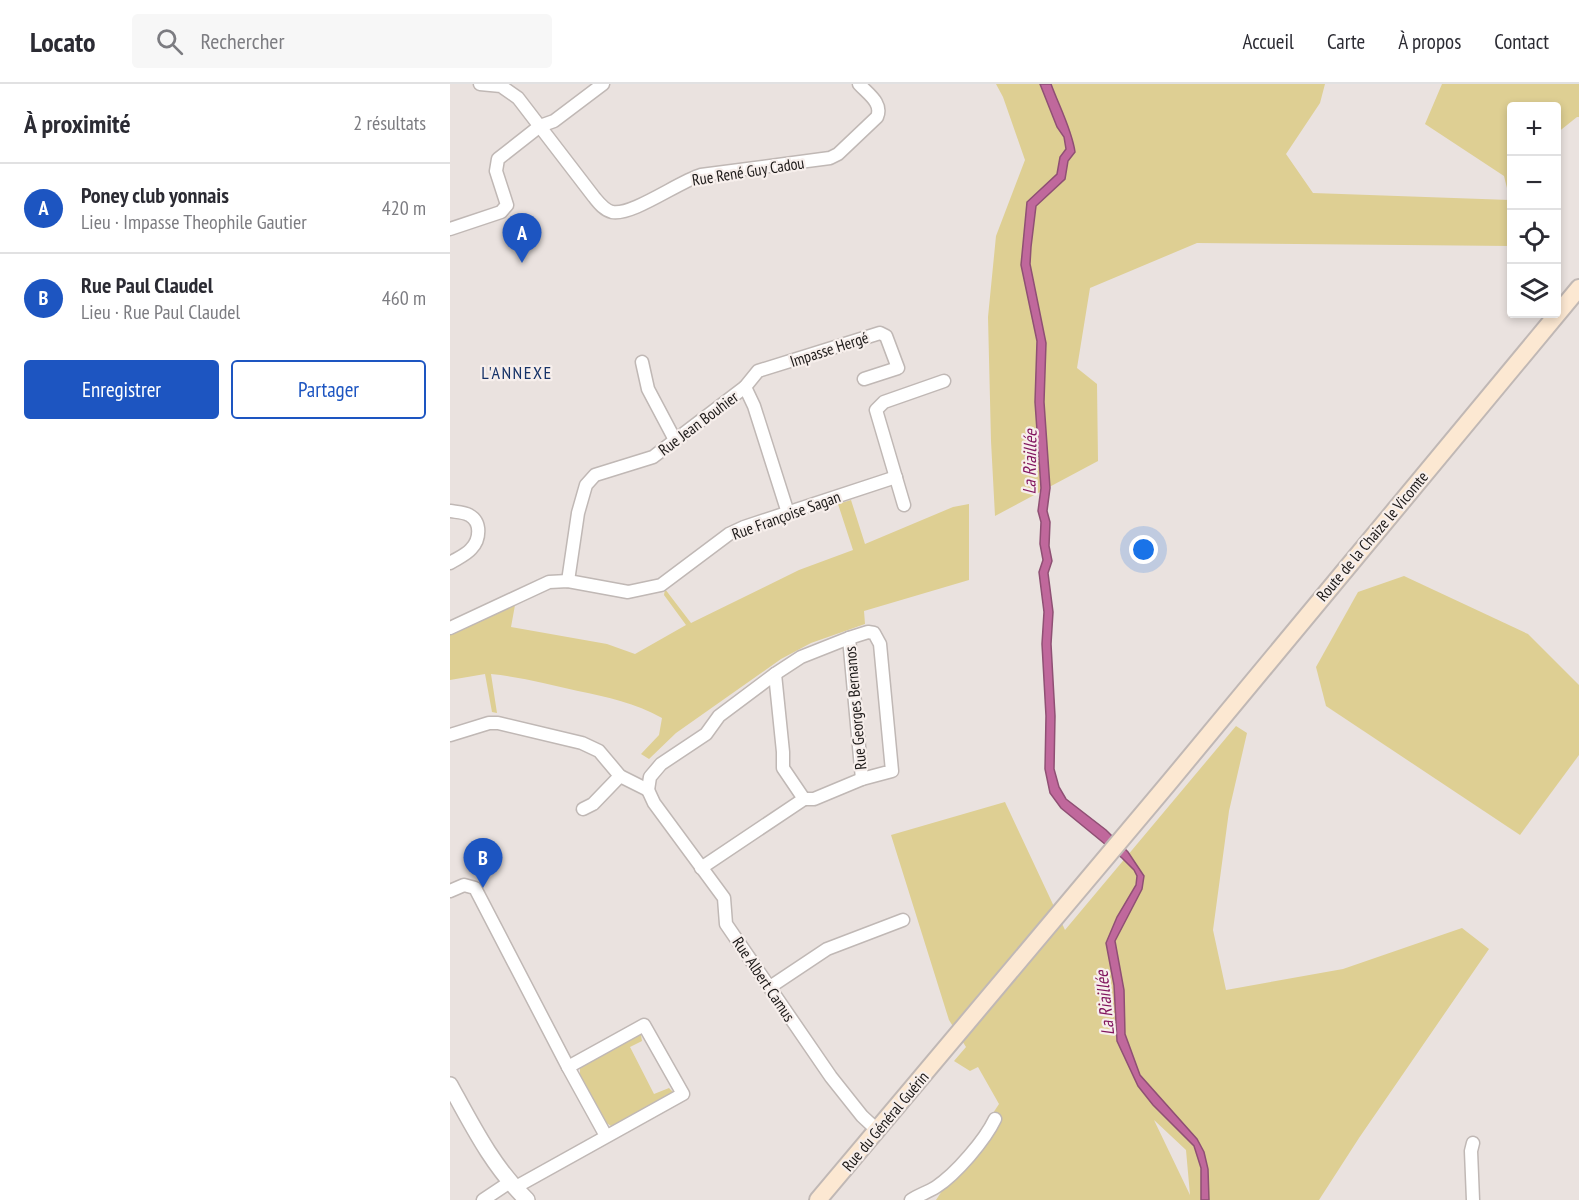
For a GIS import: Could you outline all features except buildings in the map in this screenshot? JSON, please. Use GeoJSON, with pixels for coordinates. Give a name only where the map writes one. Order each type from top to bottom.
{"type":"FeatureCollection","features":[{"type":"Feature","properties":{"kind":"main road","name":"Route de la Chaize le Vicomte"},"geometry":{"type":"LineString","coordinates":[[1108,856],[1579,288]]}},
{"type":"Feature","properties":{"kind":"main road","name":"Rue du Général Guérin"},"geometry":{"type":"LineString","coordinates":[[818,1200],[1108,856]]}},
{"type":"Feature","properties":{"kind":"street","name":"Rue René Guy Cadou"},"geometry":{"type":"LineString","coordinates":[[480,84],[501,87],[518,98],[604,209],[613,212],[625,212],[688,179],[701,175],[830,158],[838,154],[877,117],[880,111],[878,105],[859,84]]}},
{"type":"Feature","properties":{"kind":"street"},"geometry":{"type":"LineString","coordinates":[[450,229],[506,209],[507,205],[496,171],[498,159],[540,126],[554,122],[603,84]]}},
{"type":"Feature","properties":{"kind":"street","name":"Impasse Hergé"},"geometry":{"type":"LineString","coordinates":[[745,387],[759,371],[880,333],[886,336],[898,369],[864,379]]}},
{"type":"Feature","properties":{"kind":"street"},"geometry":{"type":"LineString","coordinates":[[642,362],[648,389],[675,440]]}},
{"type":"Feature","properties":{"kind":"street"},"geometry":{"type":"LineString","coordinates":[[904,505],[876,410],[884,402],[944,381]]}},
{"type":"Feature","properties":{"kind":"street","name":"Rue Jean Bouhier"},"geometry":{"type":"LineString","coordinates":[[568,580],[578,513],[585,486],[595,475],[653,457],[745,387],[754,406],[788,513]]}},
{"type":"Feature","properties":{"kind":"street","name":"Rue Françoise Sagan"},"geometry":{"type":"LineString","coordinates":[[450,628],[549,582],[568,580],[628,592],[661,585],[729,534],[744,527],[896,477]]}},
{"type":"Feature","properties":{"kind":"street"},"geometry":{"type":"LineString","coordinates":[[450,511],[469,515],[476,521],[479,529],[477,540],[471,549],[450,562]]}},
{"type":"Feature","properties":{"kind":"street"},"geometry":{"type":"LineString","coordinates":[[450,735],[489,723],[498,723],[572,740],[599,752],[620,776],[648,790],[650,777],[661,764],[706,734],[718,716],[775,674],[801,657],[849,638],[868,632],[874,633],[878,638],[892,771],[862,779],[814,799],[804,799],[701,868]]}},
{"type":"Feature","properties":{"kind":"street","name":"Rue Georges Bernanos"},"geometry":{"type":"LineString","coordinates":[[849,638],[862,779]]}},
{"type":"Feature","properties":{"kind":"street"},"geometry":{"type":"LineString","coordinates":[[775,674],[783,768],[804,799]]}},
{"type":"Feature","properties":{"kind":"street"},"geometry":{"type":"LineString","coordinates":[[583,809],[593,804],[620,776]]}},
{"type":"Feature","properties":{"kind":"street","name":"Rue Albert Camus"},"geometry":{"type":"LineString","coordinates":[[648,790],[652,800],[724,898],[726,924],[831,1077],[862,1116],[877,1130]]}},
{"type":"Feature","properties":{"kind":"street"},"geometry":{"type":"LineString","coordinates":[[450,891],[464,885],[475,888],[606,1136]]}},
{"type":"Feature","properties":{"kind":"street"},"geometry":{"type":"LineString","coordinates":[[770,987],[827,949],[903,920]]}},
{"type":"Feature","properties":{"kind":"street"},"geometry":{"type":"LineString","coordinates":[[483,1200],[682,1094],[644,1025],[568,1067]]}},
{"type":"Feature","properties":{"kind":"street"},"geometry":{"type":"LineString","coordinates":[[450,1085],[485,1150],[512,1185],[527,1200]]}},
{"type":"Feature","properties":{"kind":"street"},"geometry":{"type":"LineString","coordinates":[[910,1200],[936,1186],[964,1161],[988,1134],[995,1119]]}},
{"type":"Feature","properties":{"kind":"street"},"geometry":{"type":"LineString","coordinates":[[1473,1143],[1471,1151],[1473,1200]]}},
{"type":"Feature","properties":{"kind":"shaded area"},"geometry":{"type":"Polygon","coordinates":[[[996,84],[1325,84],[1320,103],[1286,154],[1313,193],[1507,200],[1507,246],[1197,243],[1090,288],[1077,368],[1097,384],[1098,461],[995,516],[988,317],[996,236],[1025,160],[1003,97],[996,84]]]}},
{"type":"Feature","properties":{"kind":"shaded area"},"geometry":{"type":"Polygon","coordinates":[[[1040,84],[1051,84],[1075,152],[1068,161],[1065,179],[1036,206],[1030,264],[1046,343],[1044,402],[1050,488],[1047,511],[1050,522],[1049,546],[1052,561],[1048,573],[1053,612],[1051,644],[1055,716],[1054,769],[1059,787],[1066,799],[1106,830],[1128,852],[1144,876],[1142,889],[1115,941],[1124,990],[1125,1034],[1140,1075],[1197,1139],[1204,1152],[1208,1169],[1209,1200],[1201,1200],[1201,1168],[1194,1146],[1153,1105],[1138,1086],[1117,1041],[1114,985],[1106,943],[1117,917],[1136,885],[1137,876],[1122,858],[1061,808],[1050,793],[1045,769],[1046,716],[1042,644],[1044,612],[1039,572],[1043,560],[1040,544],[1041,522],[1038,511],[1041,488],[1035,402],[1037,341],[1021,265],[1027,202],[1057,174],[1060,157],[1066,149],[1064,137],[1057,127],[1040,84]]]}},
{"type":"Feature","properties":{"kind":"shaded area"},"geometry":{"type":"Polygon","coordinates":[[[1442,84],[1579,84],[1579,117],[1561,130],[1561,102],[1507,102],[1507,188],[1504,176],[1425,124],[1442,84]]]}},
{"type":"Feature","properties":{"kind":"shaded area"},"geometry":{"type":"Polygon","coordinates":[[[851,500],[865,544],[953,507],[969,504],[969,580],[864,611],[865,624],[811,643],[781,659],[676,733],[649,759],[641,754],[659,735],[662,718],[642,708],[600,696],[491,674],[497,713],[492,712],[485,674],[450,680],[450,633],[513,603],[515,605],[511,627],[607,644],[635,654],[686,625],[664,595],[665,589],[691,623],[799,570],[853,550],[838,504],[851,500]]]}},
{"type":"Feature","properties":{"kind":"shaded area"},"geometry":{"type":"Polygon","coordinates":[[[1404,576],[1528,634],[1579,685],[1579,755],[1520,835],[1326,706],[1316,667],[1358,592],[1404,576]]]}},
{"type":"Feature","properties":{"kind":"shaded area"},"geometry":{"type":"Polygon","coordinates":[[[1236,726],[1247,733],[1229,811],[1213,930],[1226,990],[1343,969],[1462,928],[1489,949],[1319,1200],[936,1200],[999,1104],[978,1067],[970,1071],[954,1061],[966,1047],[949,1020],[891,835],[1005,802],[1065,930],[1236,726]],[[1154,1120],[1190,1195],[1186,1150],[1154,1120]]]}},
{"type":"Feature","properties":{"kind":"shaded area"},"geometry":{"type":"Polygon","coordinates":[[[637,1034],[641,1035],[642,1041],[630,1047],[654,1094],[669,1088],[673,1092],[671,1097],[626,1122],[611,1126],[605,1122],[580,1075],[580,1067],[637,1034]]]}},
{"type":"Feature","properties":{"kind":"place","name":"Poney club yonnais"},"geometry":{"type":"Point","coordinates":[522,263]}},
{"type":"Feature","properties":{"kind":"place","name":"Rue Paul Claudel"},"geometry":{"type":"Point","coordinates":[483,888]}},
{"type":"Feature","properties":{"kind":"district","name":"L'ANNEXE"},"geometry":{"type":"Point","coordinates":[517,373]}},
{"type":"Feature","properties":{"kind":"water label","name":"La Riaillée"},"geometry":{"type":"Point","coordinates":[1030,462]}},
{"type":"Feature","properties":{"kind":"water label","name":"La Riaillée"},"geometry":{"type":"Point","coordinates":[1105,1003]}}]}
